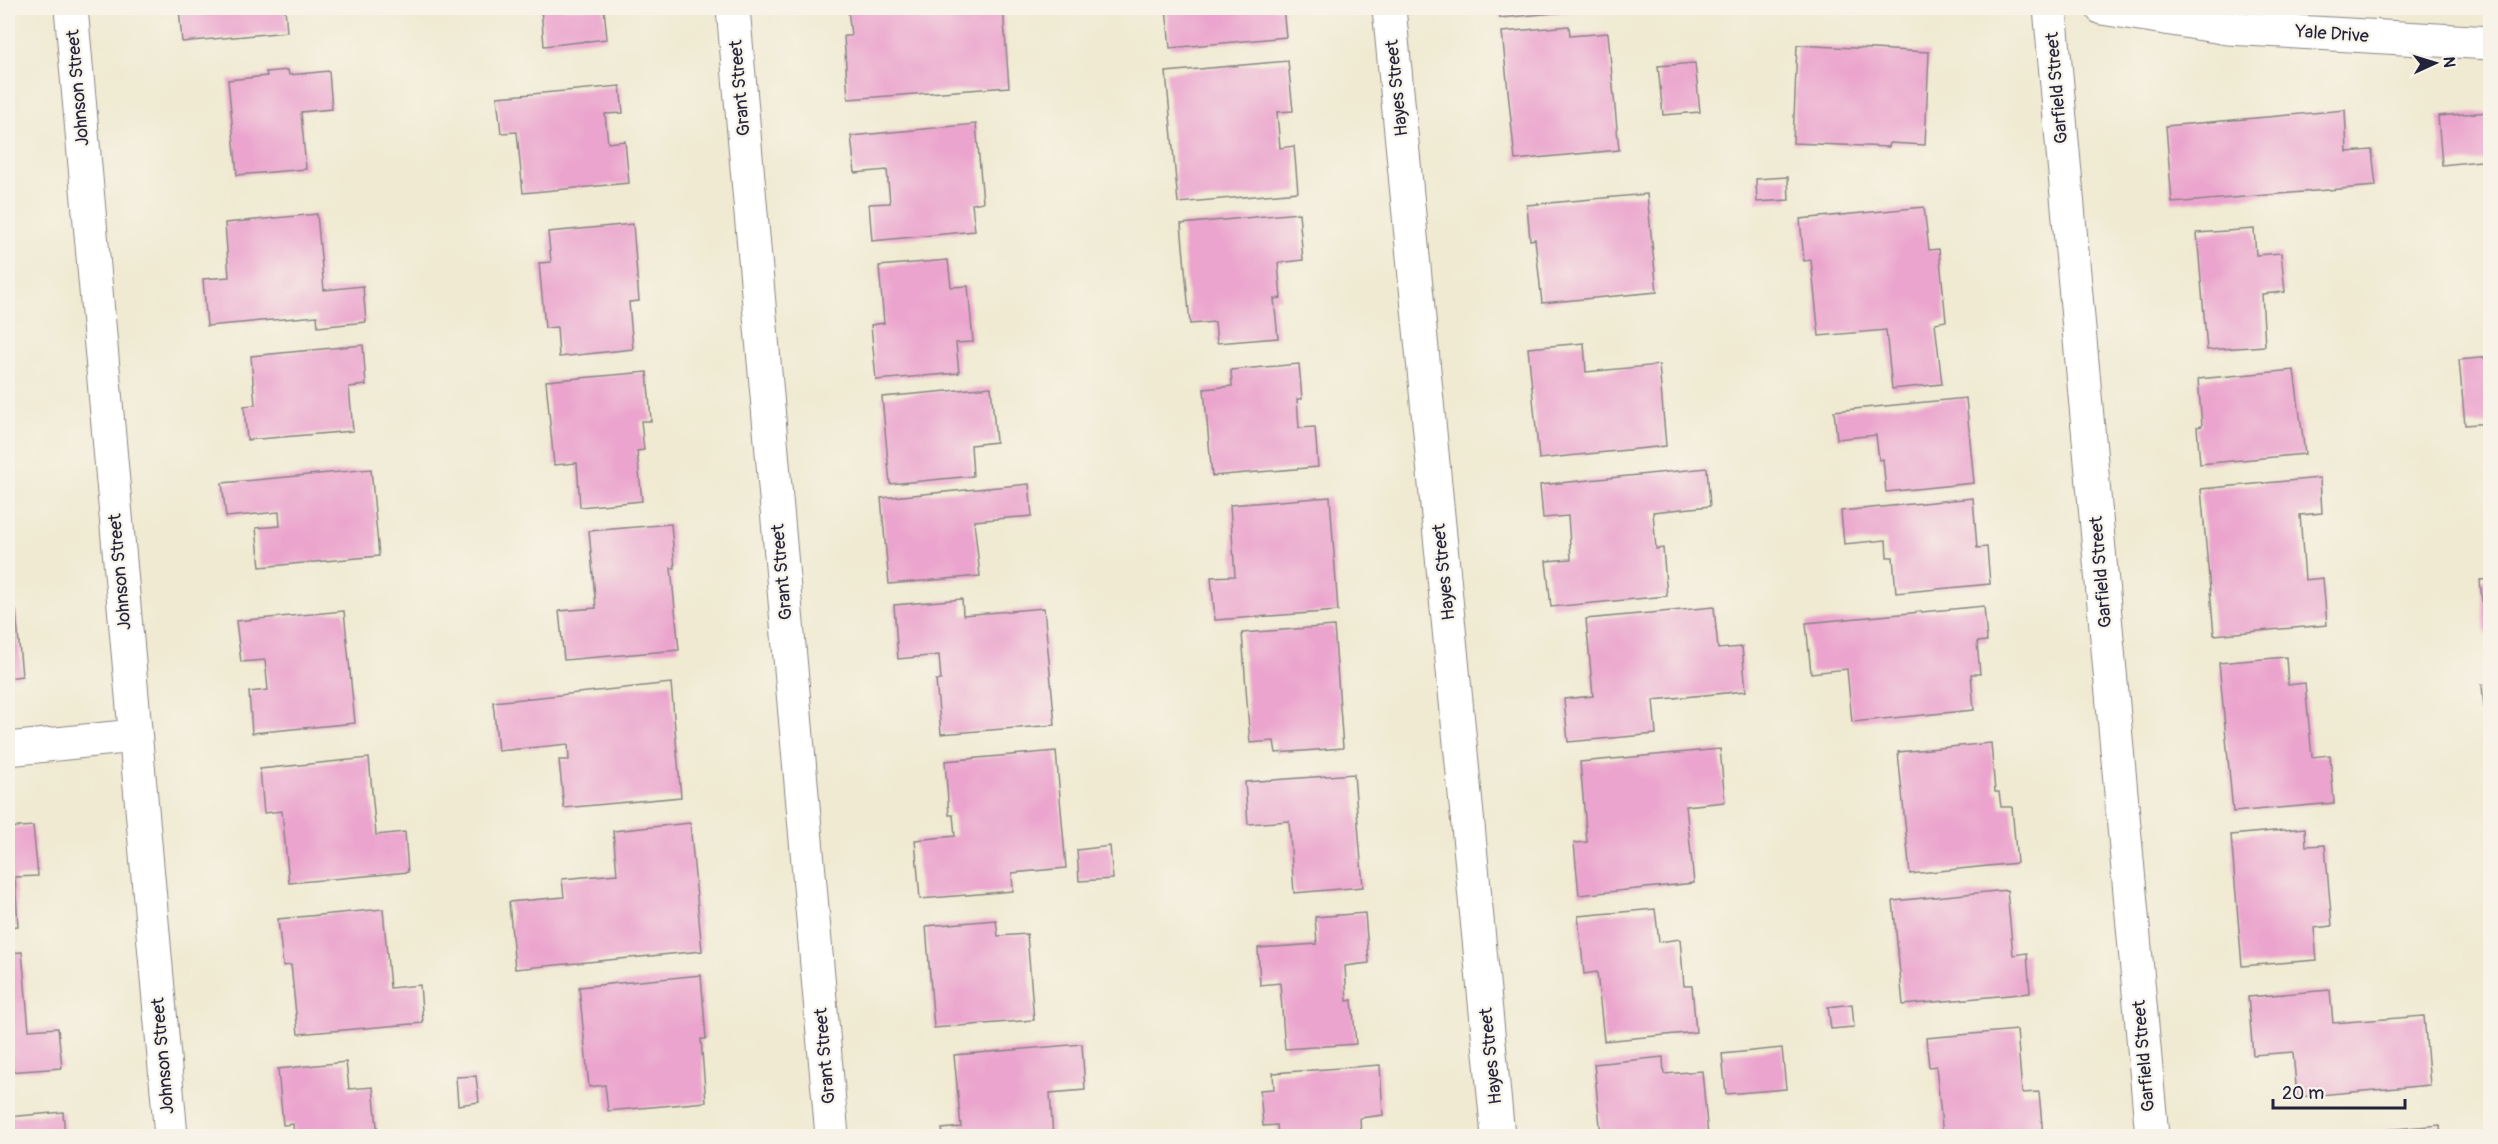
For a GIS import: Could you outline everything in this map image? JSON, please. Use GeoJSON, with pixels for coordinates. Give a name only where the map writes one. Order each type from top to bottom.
{"type":"FeatureCollection","features":[{"type":"Feature","properties":{"kind":"street","name":"Johnson Street"},"geometry":{"type":"LineString","coordinates":[[71,8],[171,1137]]}},
{"type":"Feature","properties":{"kind":"street","name":"Grant Street"},"geometry":{"type":"LineString","coordinates":[[733,8],[832,1137]]}},
{"type":"Feature","properties":{"kind":"street","name":"Hayes Street"},"geometry":{"type":"LineString","coordinates":[[1389,8],[1498,1137]]}},
{"type":"Feature","properties":{"kind":"street","name":"Garfield Street"},"geometry":{"type":"LineString","coordinates":[[2050,8],[2152,1137]]}},
{"type":"Feature","properties":{"kind":"street","name":"Yale Drive"},"geometry":{"type":"LineString","coordinates":[[2103,8],[2228,28],[2490,42]]}},
{"type":"Feature","properties":{"kind":"street"},"geometry":{"type":"LineString","coordinates":[[8,749],[134,736]]}},
{"type":"Feature","properties":{"kind":"building"},"geometry":{"type":"Polygon","coordinates":[[[179,8],[285,8],[287,32],[182,42],[179,8]]]}},
{"type":"Feature","properties":{"kind":"building"},"geometry":{"type":"Polygon","coordinates":[[[541,8],[604,8],[607,39],[544,46],[541,8]]]}},
{"type":"Feature","properties":{"kind":"building"},"geometry":{"type":"Polygon","coordinates":[[[1003,8],[1009,87],[848,99],[844,36],[851,36],[848,9],[1003,8]]]}},
{"type":"Feature","properties":{"kind":"building"},"geometry":{"type":"Polygon","coordinates":[[[1166,8],[1283,8],[1286,37],[1170,48],[1166,8]]]}},
{"type":"Feature","properties":{"kind":"building"},"geometry":{"type":"Polygon","coordinates":[[[1499,8],[1596,8],[1596,9],[1500,18],[1499,8]]]}},
{"type":"Feature","properties":{"kind":"building"},"geometry":{"type":"Polygon","coordinates":[[[1569,26],[1570,36],[1608,33],[1619,150],[1515,160],[1502,32],[1569,26]]]}},
{"type":"Feature","properties":{"kind":"building"},"geometry":{"type":"Polygon","coordinates":[[[1797,45],[1929,52],[1925,145],[1890,143],[1889,147],[1793,143],[1797,45]]]}},
{"type":"Feature","properties":{"kind":"building"},"geometry":{"type":"Polygon","coordinates":[[[1288,61],[1293,111],[1277,112],[1280,148],[1294,146],[1298,192],[1178,203],[1166,72],[1288,61]]]}},
{"type":"Feature","properties":{"kind":"building"},"geometry":{"type":"Polygon","coordinates":[[[1695,63],[1700,112],[1663,115],[1658,66],[1695,63]]]}},
{"type":"Feature","properties":{"kind":"building"},"geometry":{"type":"Polygon","coordinates":[[[288,70],[289,75],[329,71],[332,109],[301,112],[306,169],[237,175],[228,80],[267,76],[266,72],[288,70]]]}},
{"type":"Feature","properties":{"kind":"building"},"geometry":{"type":"Polygon","coordinates":[[[620,86],[623,113],[605,114],[608,143],[625,141],[629,183],[523,193],[517,132],[501,133],[497,97],[620,86]]]}},
{"type":"Feature","properties":{"kind":"building"},"geometry":{"type":"Polygon","coordinates":[[[2345,110],[2347,152],[2372,150],[2376,186],[2172,203],[2166,126],[2345,110]]]}},
{"type":"Feature","properties":{"kind":"building"},"geometry":{"type":"Polygon","coordinates":[[[2490,112],[2490,160],[2442,165],[2438,116],[2490,112]]]}},
{"type":"Feature","properties":{"kind":"building"},"geometry":{"type":"Polygon","coordinates":[[[976,124],[983,202],[972,204],[975,231],[872,241],[869,204],[890,203],[887,170],[855,173],[851,136],[976,124]]]}},
{"type":"Feature","properties":{"kind":"building"},"geometry":{"type":"Polygon","coordinates":[[[1788,177],[1789,200],[1757,202],[1756,179],[1788,177]]]}},
{"type":"Feature","properties":{"kind":"building"},"geometry":{"type":"Polygon","coordinates":[[[1647,194],[1657,292],[1542,303],[1535,239],[1530,240],[1527,205],[1647,194]]]}},
{"type":"Feature","properties":{"kind":"building"},"geometry":{"type":"Polygon","coordinates":[[[1924,207],[1929,250],[1939,249],[1946,321],[1935,323],[1942,384],[1892,389],[1886,330],[1819,336],[1811,260],[1804,261],[1800,219],[1924,207]]]}},
{"type":"Feature","properties":{"kind":"building"},"geometry":{"type":"Polygon","coordinates":[[[1299,213],[1303,260],[1278,263],[1281,298],[1274,299],[1278,338],[1217,343],[1215,322],[1190,324],[1181,224],[1299,213]]]}},
{"type":"Feature","properties":{"kind":"building"},"geometry":{"type":"Polygon","coordinates":[[[317,214],[324,290],[363,286],[366,322],[318,327],[317,316],[207,326],[203,279],[229,277],[225,223],[317,214]]]}},
{"type":"Feature","properties":{"kind":"building"},"geometry":{"type":"Polygon","coordinates":[[[633,224],[639,301],[629,302],[633,349],[559,357],[557,327],[545,328],[539,263],[551,262],[548,232],[633,224]]]}},
{"type":"Feature","properties":{"kind":"building"},"geometry":{"type":"Polygon","coordinates":[[[2254,229],[2256,255],[2281,253],[2285,292],[2262,294],[2265,346],[2207,350],[2197,233],[2254,229]]]}},
{"type":"Feature","properties":{"kind":"building"},"geometry":{"type":"Polygon","coordinates":[[[948,260],[951,287],[968,286],[973,342],[956,343],[959,373],[876,380],[871,325],[884,323],[879,266],[948,260]]]}},
{"type":"Feature","properties":{"kind":"building"},"geometry":{"type":"Polygon","coordinates":[[[1584,343],[1586,372],[1659,365],[1666,446],[1539,459],[1528,348],[1584,343]]]}},
{"type":"Feature","properties":{"kind":"building"},"geometry":{"type":"Polygon","coordinates":[[[363,345],[366,385],[349,387],[353,431],[247,440],[244,406],[255,405],[251,356],[363,345]]]}},
{"type":"Feature","properties":{"kind":"building"},"geometry":{"type":"Polygon","coordinates":[[[2490,357],[2490,423],[2465,425],[2459,360],[2490,357]]]}},
{"type":"Feature","properties":{"kind":"building"},"geometry":{"type":"Polygon","coordinates":[[[1299,364],[1302,399],[1297,399],[1299,428],[1315,427],[1318,467],[1212,476],[1204,389],[1232,386],[1231,370],[1299,364]]]}},
{"type":"Feature","properties":{"kind":"building"},"geometry":{"type":"Polygon","coordinates":[[[2294,370],[2305,454],[2200,464],[2197,427],[2202,426],[2198,379],[2294,370]]]}},
{"type":"Feature","properties":{"kind":"building"},"geometry":{"type":"Polygon","coordinates":[[[647,372],[651,421],[641,421],[644,450],[637,451],[642,501],[580,507],[577,463],[554,465],[546,381],[647,372]]]}},
{"type":"Feature","properties":{"kind":"building"},"geometry":{"type":"Polygon","coordinates":[[[991,387],[996,442],[971,445],[973,476],[890,484],[882,397],[991,387]]]}},
{"type":"Feature","properties":{"kind":"building"},"geometry":{"type":"Polygon","coordinates":[[[1966,398],[1974,483],[1886,492],[1883,459],[1879,460],[1876,435],[1837,439],[1834,411],[1966,398]]]}},
{"type":"Feature","properties":{"kind":"building"},"geometry":{"type":"Polygon","coordinates":[[[1707,468],[1710,506],[1653,512],[1656,549],[1663,548],[1667,596],[1551,607],[1546,561],[1571,559],[1568,516],[1543,518],[1540,485],[1707,468]]]}},
{"type":"Feature","properties":{"kind":"building"},"geometry":{"type":"Polygon","coordinates":[[[371,469],[379,556],[260,567],[256,528],[280,526],[279,512],[226,517],[222,483],[371,469]]]}},
{"type":"Feature","properties":{"kind":"building"},"geometry":{"type":"Polygon","coordinates":[[[2320,478],[2322,513],[2300,515],[2305,580],[2323,578],[2327,625],[2214,635],[2201,489],[2320,478]]]}},
{"type":"Feature","properties":{"kind":"building"},"geometry":{"type":"Polygon","coordinates":[[[1029,484],[1032,516],[974,521],[980,576],[889,584],[881,498],[1029,484]]]}},
{"type":"Feature","properties":{"kind":"building"},"geometry":{"type":"Polygon","coordinates":[[[1330,497],[1338,611],[1215,620],[1211,577],[1235,576],[1230,505],[1330,497]]]}},
{"type":"Feature","properties":{"kind":"building"},"geometry":{"type":"Polygon","coordinates":[[[1973,498],[1977,548],[1987,547],[1990,584],[1896,593],[1893,557],[1887,557],[1886,540],[1844,544],[1841,511],[1973,498]]]}},
{"type":"Feature","properties":{"kind":"building"},"geometry":{"type":"Polygon","coordinates":[[[671,524],[675,568],[671,568],[679,650],[564,660],[559,611],[596,608],[589,531],[671,524]]]}},
{"type":"Feature","properties":{"kind":"building"},"geometry":{"type":"Polygon","coordinates":[[[2490,579],[2490,633],[2485,634],[2480,580],[2490,579]]]}},
{"type":"Feature","properties":{"kind":"building"},"geometry":{"type":"Polygon","coordinates":[[[962,599],[963,615],[1044,608],[1055,725],[941,734],[936,680],[941,680],[939,655],[898,659],[894,605],[962,599]]]}},
{"type":"Feature","properties":{"kind":"building"},"geometry":{"type":"Polygon","coordinates":[[[1984,606],[1987,641],[1977,642],[1980,674],[1971,674],[1974,710],[1852,722],[1847,669],[1811,673],[1806,623],[1984,606]]]}},
{"type":"Feature","properties":{"kind":"building"},"geometry":{"type":"Polygon","coordinates":[[[1714,607],[1718,649],[1742,647],[1746,691],[1653,700],[1656,734],[1568,742],[1564,699],[1593,696],[1586,619],[1714,607]]]}},
{"type":"Feature","properties":{"kind":"building"},"geometry":{"type":"Polygon","coordinates":[[[16,611],[22,676],[8,678],[8,612],[16,611]]]}},
{"type":"Feature","properties":{"kind":"building"},"geometry":{"type":"Polygon","coordinates":[[[344,611],[355,723],[252,733],[249,692],[268,690],[265,660],[241,662],[236,621],[344,611]]]}},
{"type":"Feature","properties":{"kind":"building"},"geometry":{"type":"Polygon","coordinates":[[[1334,626],[1343,748],[1276,753],[1274,741],[1250,743],[1242,633],[1334,626]]]}},
{"type":"Feature","properties":{"kind":"building"},"geometry":{"type":"Polygon","coordinates":[[[2286,657],[2288,685],[2305,683],[2312,757],[2330,755],[2334,803],[2233,812],[2219,663],[2286,657]]]}},
{"type":"Feature","properties":{"kind":"building"},"geometry":{"type":"Polygon","coordinates":[[[671,683],[681,797],[564,808],[559,760],[569,760],[568,744],[498,751],[493,702],[671,683]]]}},
{"type":"Feature","properties":{"kind":"building"},"geometry":{"type":"Polygon","coordinates":[[[2490,684],[2490,716],[2485,717],[2482,685],[2490,684]]]}},
{"type":"Feature","properties":{"kind":"building"},"geometry":{"type":"Polygon","coordinates":[[[1991,743],[1995,792],[1999,792],[2001,807],[2012,807],[2017,863],[1910,874],[1898,752],[1991,743]]]}},
{"type":"Feature","properties":{"kind":"building"},"geometry":{"type":"Polygon","coordinates":[[[1720,749],[1725,802],[1686,806],[1694,883],[1579,895],[1574,843],[1587,842],[1580,762],[1720,749]]]}},
{"type":"Feature","properties":{"kind":"building"},"geometry":{"type":"Polygon","coordinates":[[[1056,751],[1066,868],[1012,873],[1013,891],[920,899],[915,840],[955,836],[953,815],[949,815],[945,761],[1056,751]]]}},
{"type":"Feature","properties":{"kind":"building"},"geometry":{"type":"Polygon","coordinates":[[[369,758],[376,835],[405,832],[408,872],[289,883],[282,811],[264,813],[260,769],[369,758]]]}},
{"type":"Feature","properties":{"kind":"building"},"geometry":{"type":"Polygon","coordinates":[[[1354,774],[1363,887],[1294,893],[1289,821],[1248,824],[1245,782],[1354,774]]]}},
{"type":"Feature","properties":{"kind":"building"},"geometry":{"type":"Polygon","coordinates":[[[690,823],[702,951],[515,969],[509,902],[564,897],[562,879],[617,874],[613,831],[690,823]]]}},
{"type":"Feature","properties":{"kind":"building"},"geometry":{"type":"Polygon","coordinates":[[[33,826],[38,876],[15,877],[18,926],[8,927],[8,828],[33,826]]]}},
{"type":"Feature","properties":{"kind":"building"},"geometry":{"type":"Polygon","coordinates":[[[2305,828],[2306,846],[2325,845],[2332,926],[2314,928],[2317,960],[2242,966],[2231,835],[2305,828]]]}},
{"type":"Feature","properties":{"kind":"building"},"geometry":{"type":"Polygon","coordinates":[[[1110,846],[1113,879],[1079,881],[1077,850],[1110,846]]]}},
{"type":"Feature","properties":{"kind":"building"},"geometry":{"type":"Polygon","coordinates":[[[2007,890],[2013,955],[2027,953],[2030,993],[1903,1005],[1893,901],[2007,890]]]}},
{"type":"Feature","properties":{"kind":"building"},"geometry":{"type":"Polygon","coordinates":[[[383,909],[390,988],[420,985],[423,1023],[298,1034],[291,965],[283,966],[278,919],[383,909]]]}},
{"type":"Feature","properties":{"kind":"building"},"geometry":{"type":"Polygon","coordinates":[[[1655,909],[1659,942],[1680,939],[1684,986],[1692,986],[1696,1032],[1604,1041],[1597,972],[1584,974],[1578,916],[1655,909]]]}},
{"type":"Feature","properties":{"kind":"building"},"geometry":{"type":"Polygon","coordinates":[[[1365,913],[1369,963],[1345,966],[1347,1001],[1352,1000],[1356,1044],[1285,1049],[1280,983],[1260,985],[1258,948],[1317,944],[1315,917],[1365,913]]]}},
{"type":"Feature","properties":{"kind":"building"},"geometry":{"type":"Polygon","coordinates":[[[996,920],[998,936],[1027,934],[1034,1020],[934,1028],[926,926],[996,920]]]}},
{"type":"Feature","properties":{"kind":"building"},"geometry":{"type":"Polygon","coordinates":[[[22,952],[29,1030],[58,1028],[62,1068],[8,1072],[8,953],[22,952]]]}},
{"type":"Feature","properties":{"kind":"building"},"geometry":{"type":"Polygon","coordinates":[[[701,975],[706,1039],[701,1039],[706,1102],[608,1111],[605,1085],[589,1087],[579,987],[701,975]]]}},
{"type":"Feature","properties":{"kind":"building"},"geometry":{"type":"Polygon","coordinates":[[[2330,990],[2333,1023],[2424,1016],[2430,1085],[2297,1097],[2293,1052],[2253,1055],[2248,997],[2330,990]]]}},
{"type":"Feature","properties":{"kind":"building"},"geometry":{"type":"Polygon","coordinates":[[[1852,1004],[1854,1027],[1831,1029],[1828,1007],[1852,1004]]]}},
{"type":"Feature","properties":{"kind":"building"},"geometry":{"type":"Polygon","coordinates":[[[2017,1030],[2022,1093],[2039,1092],[2043,1136],[1943,1136],[1936,1066],[1929,1067],[1926,1038],[2017,1030]]]}},
{"type":"Feature","properties":{"kind":"building"},"geometry":{"type":"Polygon","coordinates":[[[1082,1044],[1085,1090],[1050,1093],[1053,1136],[943,1136],[942,1129],[961,1127],[954,1055],[1082,1044]]]}},
{"type":"Feature","properties":{"kind":"building"},"geometry":{"type":"Polygon","coordinates":[[[1782,1048],[1786,1089],[1726,1094],[1722,1054],[1782,1048]]]}},
{"type":"Feature","properties":{"kind":"building"},"geometry":{"type":"Polygon","coordinates":[[[1663,1057],[1664,1074],[1702,1071],[1708,1136],[1601,1136],[1594,1064],[1663,1057]]]}},
{"type":"Feature","properties":{"kind":"building"},"geometry":{"type":"Polygon","coordinates":[[[346,1062],[349,1089],[373,1087],[378,1136],[294,1136],[293,1124],[283,1125],[278,1069],[346,1062]]]}},
{"type":"Feature","properties":{"kind":"building"},"geometry":{"type":"Polygon","coordinates":[[[1380,1065],[1383,1115],[1360,1118],[1361,1136],[1278,1136],[1277,1125],[1263,1126],[1260,1090],[1274,1089],[1273,1073],[1380,1065]]]}},
{"type":"Feature","properties":{"kind":"building"},"geometry":{"type":"Polygon","coordinates":[[[476,1076],[479,1102],[458,1105],[456,1077],[476,1076]]]}},
{"type":"Feature","properties":{"kind":"building"},"geometry":{"type":"Polygon","coordinates":[[[63,1112],[65,1136],[8,1136],[8,1117],[63,1112]]]}},
{"type":"Feature","properties":{"kind":"building"},"geometry":{"type":"Polygon","coordinates":[[[2440,1125],[2441,1136],[2386,1136],[2385,1130],[2440,1125]]]}},
{"type":"Feature","properties":{"kind":"building"},"geometry":{"type":"Polygon","coordinates":[[[715,1133],[715,1136],[695,1136],[695,1135],[715,1133]]]}}]}
